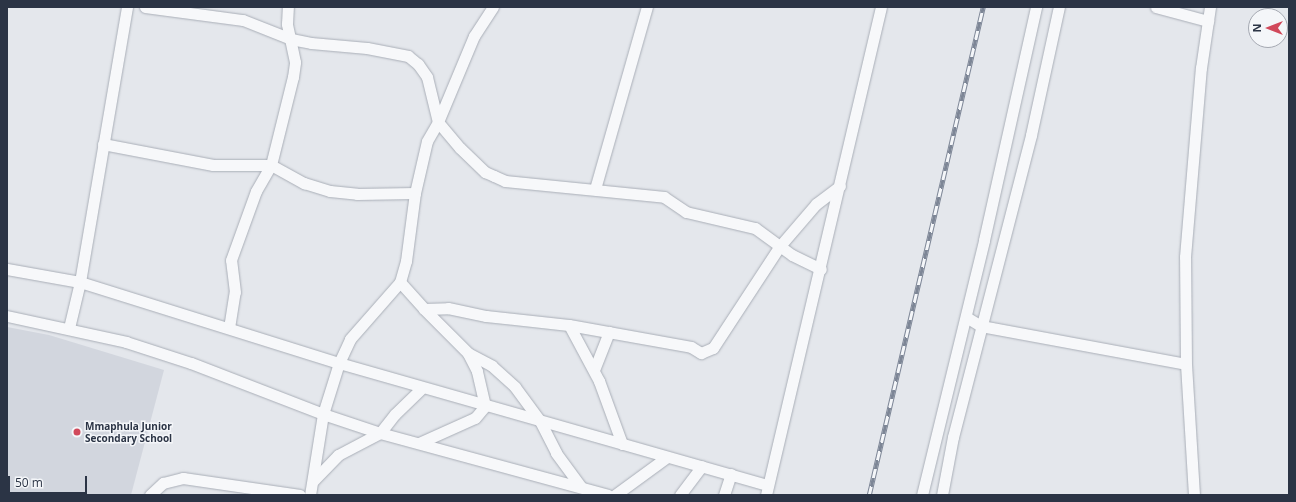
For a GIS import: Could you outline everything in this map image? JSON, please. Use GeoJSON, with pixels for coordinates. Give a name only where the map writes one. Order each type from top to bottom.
{"type":"FeatureCollection","features":[{"type":"Feature","properties":{"kind":"street"},"geometry":{"type":"LineString","coordinates":[[69,328],[80,282],[127,7]]}},
{"type":"Feature","properties":{"kind":"street"},"geometry":{"type":"LineString","coordinates":[[145,7],[243,20],[291,39],[311,44],[394,52],[408,56],[418,64],[427,77],[438,122],[486,172],[505,181],[664,197],[686,212],[755,228],[780,247],[821,269]]}},
{"type":"Feature","properties":{"kind":"street"},"geometry":{"type":"LineString","coordinates":[[229,328],[235,292],[231,260],[256,191],[271,165],[293,77],[295,62],[287,24],[288,7]]}},
{"type":"Feature","properties":{"kind":"street"},"geometry":{"type":"LineString","coordinates":[[310,495],[323,414],[339,363],[350,339],[400,282],[406,261],[415,193],[427,141],[438,122],[474,36],[493,7]]}},
{"type":"Feature","properties":{"kind":"street"},"geometry":{"type":"LineString","coordinates":[[595,189],[647,7]]}},
{"type":"Feature","properties":{"kind":"street"},"geometry":{"type":"LineString","coordinates":[[7,269],[80,282],[422,388],[731,474],[767,490],[821,269],[881,7]]}},
{"type":"Feature","properties":{"kind":"street"},"geometry":{"type":"LineString","coordinates":[[922,495],[966,317],[1036,7]]}},
{"type":"Feature","properties":{"kind":"street"},"geometry":{"type":"LineString","coordinates":[[942,495],[953,438],[1031,135],[1059,7]]}},
{"type":"Feature","properties":{"kind":"street"},"geometry":{"type":"LineString","coordinates":[[1156,7],[1208,21]]}},
{"type":"Feature","properties":{"kind":"street"},"geometry":{"type":"LineString","coordinates":[[1194,495],[1186,364],[1185,257],[1201,68],[1210,7]]}},
{"type":"Feature","properties":{"kind":"street"},"geometry":{"type":"LineString","coordinates":[[103,144],[213,165],[271,165],[304,182],[330,191],[357,194],[415,193]]}},
{"type":"Feature","properties":{"kind":"street"},"geometry":{"type":"LineString","coordinates":[[424,309],[448,308],[486,316],[569,325],[691,347],[701,353],[713,348],[780,247],[816,204],[840,186]]}},
{"type":"Feature","properties":{"kind":"street"},"geometry":{"type":"LineString","coordinates":[[400,282],[424,309],[468,353],[506,377],[540,421],[556,453],[581,487]]}},
{"type":"Feature","properties":{"kind":"street"},"geometry":{"type":"LineString","coordinates":[[7,316],[69,328],[191,363],[323,414],[380,433],[608,495]]}},
{"type":"Feature","properties":{"kind":"street"},"geometry":{"type":"LineString","coordinates":[[966,317],[981,326],[1186,364]]}},
{"type":"Feature","properties":{"kind":"street"},"geometry":{"type":"LineString","coordinates":[[569,325],[594,370],[622,444]]}},
{"type":"Feature","properties":{"kind":"street"},"geometry":{"type":"LineString","coordinates":[[594,370],[609,332]]}},
{"type":"Feature","properties":{"kind":"street"},"geometry":{"type":"LineString","coordinates":[[468,353],[477,371],[486,406]]}},
{"type":"Feature","properties":{"kind":"street"},"geometry":{"type":"LineString","coordinates":[[313,481],[338,456],[380,433],[395,414],[422,388]]}},
{"type":"Feature","properties":{"kind":"street"},"geometry":{"type":"LineString","coordinates":[[419,443],[476,418],[486,406]]}},
{"type":"Feature","properties":{"kind":"street"},"geometry":{"type":"LineString","coordinates":[[615,495],[667,457]]}},
{"type":"Feature","properties":{"kind":"street"},"geometry":{"type":"LineString","coordinates":[[680,495],[702,466]]}},
{"type":"Feature","properties":{"kind":"street"},"geometry":{"type":"LineString","coordinates":[[724,495],[731,474]]}},
{"type":"Feature","properties":{"kind":"street"},"geometry":{"type":"LineString","coordinates":[[150,495],[163,483],[183,478],[300,495]]}},
{"type":"Feature","properties":{"kind":"shaded area","name":"Mmaphula Junior Secondary School"},"geometry":{"type":"Polygon","coordinates":[[[7,327],[49,335],[164,370],[131,495],[7,495],[7,327]]]}},
{"type":"Feature","properties":{"kind":"railway"},"geometry":{"type":"LineString","coordinates":[[869,495],[983,7]]}},
{"type":"Feature","properties":{"kind":"place","name":"Mmaphula Junior Secondary School"},"geometry":{"type":"Point","coordinates":[77,432]}}]}
